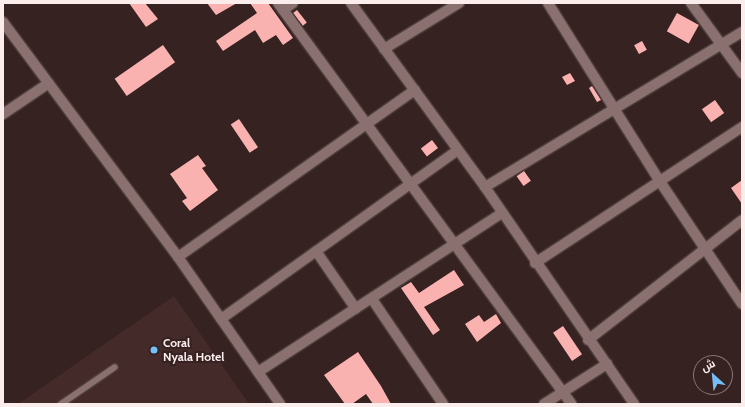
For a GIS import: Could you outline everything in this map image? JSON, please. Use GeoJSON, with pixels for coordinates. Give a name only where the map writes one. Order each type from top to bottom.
{"type":"FeatureCollection","features":[{"type":"Feature","properties":{"kind":"street"},"geometry":{"type":"LineString","coordinates":[[293,3],[281,7],[367,126],[455,242],[571,404]]}},
{"type":"Feature","properties":{"kind":"street"},"geometry":{"type":"LineString","coordinates":[[351,3],[485,187],[535,263],[634,404]]}},
{"type":"Feature","properties":{"kind":"street"},"geometry":{"type":"LineString","coordinates":[[384,49],[459,3]]}},
{"type":"Feature","properties":{"kind":"street"},"geometry":{"type":"LineString","coordinates":[[548,3],[613,109],[704,249],[742,304]]}},
{"type":"Feature","properties":{"kind":"street"},"geometry":{"type":"LineString","coordinates":[[691,3],[742,72]]}},
{"type":"Feature","properties":{"kind":"street"},"geometry":{"type":"LineString","coordinates":[[3,22],[178,256],[280,404]]}},
{"type":"Feature","properties":{"kind":"street"},"geometry":{"type":"LineString","coordinates":[[485,187],[742,32]]}},
{"type":"Feature","properties":{"kind":"street"},"geometry":{"type":"LineString","coordinates":[[3,114],[49,83]]}},
{"type":"Feature","properties":{"kind":"street"},"geometry":{"type":"LineString","coordinates":[[178,256],[367,126],[415,90]]}},
{"type":"Feature","properties":{"kind":"street"},"geometry":{"type":"LineString","coordinates":[[535,263],[659,180],[742,127]]}},
{"type":"Feature","properties":{"kind":"street"},"geometry":{"type":"LineString","coordinates":[[221,319],[458,150]]}},
{"type":"Feature","properties":{"kind":"street"},"geometry":{"type":"LineString","coordinates":[[258,372],[372,299],[455,242],[502,213]]}},
{"type":"Feature","properties":{"kind":"street"},"geometry":{"type":"LineString","coordinates":[[588,340],[742,220]]}},
{"type":"Feature","properties":{"kind":"street"},"geometry":{"type":"LineString","coordinates":[[316,251],[356,309]]}},
{"type":"Feature","properties":{"kind":"street"},"geometry":{"type":"LineString","coordinates":[[372,299],[443,404]]}},
{"type":"Feature","properties":{"kind":"street"},"geometry":{"type":"LineString","coordinates":[[544,404],[607,364]]}},
{"type":"Feature","properties":{"kind":"lane"},"geometry":{"type":"LineString","coordinates":[[61,404],[115,368]]}},
{"type":"Feature","properties":{"kind":"shaded area","name":"Coral Nyala Hotel"},"geometry":{"type":"Polygon","coordinates":[[[174,296],[249,404],[18,404],[174,296]]]}},
{"type":"Feature","properties":{"kind":"building"},"geometry":{"type":"Polygon","coordinates":[[[129,3],[145,3],[158,19],[146,27],[129,3]]]}},
{"type":"Feature","properties":{"kind":"building"},"geometry":{"type":"Polygon","coordinates":[[[207,3],[237,3],[216,15],[207,3]]]}},
{"type":"Feature","properties":{"kind":"building"},"geometry":{"type":"Polygon","coordinates":[[[250,3],[268,3],[293,38],[283,45],[276,35],[263,43],[255,30],[223,51],[216,41],[257,13],[250,3]]]}},
{"type":"Feature","properties":{"kind":"building"},"geometry":{"type":"Polygon","coordinates":[[[297,10],[307,23],[303,26],[293,13],[297,10]]]}},
{"type":"Feature","properties":{"kind":"building"},"geometry":{"type":"Polygon","coordinates":[[[677,13],[699,25],[689,43],[667,31],[677,13]]]}},
{"type":"Feature","properties":{"kind":"building"},"geometry":{"type":"Polygon","coordinates":[[[642,41],[647,50],[639,54],[634,45],[642,41]]]}},
{"type":"Feature","properties":{"kind":"building"},"geometry":{"type":"Polygon","coordinates":[[[163,45],[175,62],[127,96],[115,79],[163,45]]]}},
{"type":"Feature","properties":{"kind":"building"},"geometry":{"type":"Polygon","coordinates":[[[570,73],[575,81],[567,85],[562,77],[570,73]]]}},
{"type":"Feature","properties":{"kind":"building"},"geometry":{"type":"Polygon","coordinates":[[[592,86],[601,100],[597,102],[589,88],[592,86]]]}},
{"type":"Feature","properties":{"kind":"building"},"geometry":{"type":"Polygon","coordinates":[[[715,100],[724,113],[711,122],[702,109],[715,100]]]}},
{"type":"Feature","properties":{"kind":"building"},"geometry":{"type":"Polygon","coordinates":[[[239,119],[258,147],[250,153],[231,125],[239,119]]]}},
{"type":"Feature","properties":{"kind":"building"},"geometry":{"type":"Polygon","coordinates":[[[432,140],[438,148],[427,156],[421,148],[432,140]]]}},
{"type":"Feature","properties":{"kind":"building"},"geometry":{"type":"Polygon","coordinates":[[[198,155],[206,166],[202,168],[218,190],[190,211],[182,201],[187,198],[170,174],[198,155]]]}},
{"type":"Feature","properties":{"kind":"building"},"geometry":{"type":"Polygon","coordinates":[[[524,171],[531,181],[524,186],[517,176],[524,171]]]}},
{"type":"Feature","properties":{"kind":"building"},"geometry":{"type":"Polygon","coordinates":[[[742,180],[742,204],[731,188],[742,180]]]}},
{"type":"Feature","properties":{"kind":"building"},"geometry":{"type":"Polygon","coordinates":[[[454,270],[464,285],[424,307],[440,330],[433,335],[401,288],[411,282],[419,293],[454,270]]]}},
{"type":"Feature","properties":{"kind":"building"},"geometry":{"type":"Polygon","coordinates":[[[496,314],[501,323],[477,342],[465,324],[479,315],[484,322],[496,314]]]}},
{"type":"Feature","properties":{"kind":"building"},"geometry":{"type":"Polygon","coordinates":[[[563,326],[582,354],[572,361],[553,333],[563,326]]]}},
{"type":"Feature","properties":{"kind":"building"},"geometry":{"type":"Polygon","coordinates":[[[358,352],[381,386],[391,404],[373,404],[366,394],[352,404],[345,404],[324,375],[358,352]]]}},
{"type":"Feature","properties":{"kind":"place","name":"Coral Nyala Hotel"},"geometry":{"type":"Point","coordinates":[154,350]}}]}
